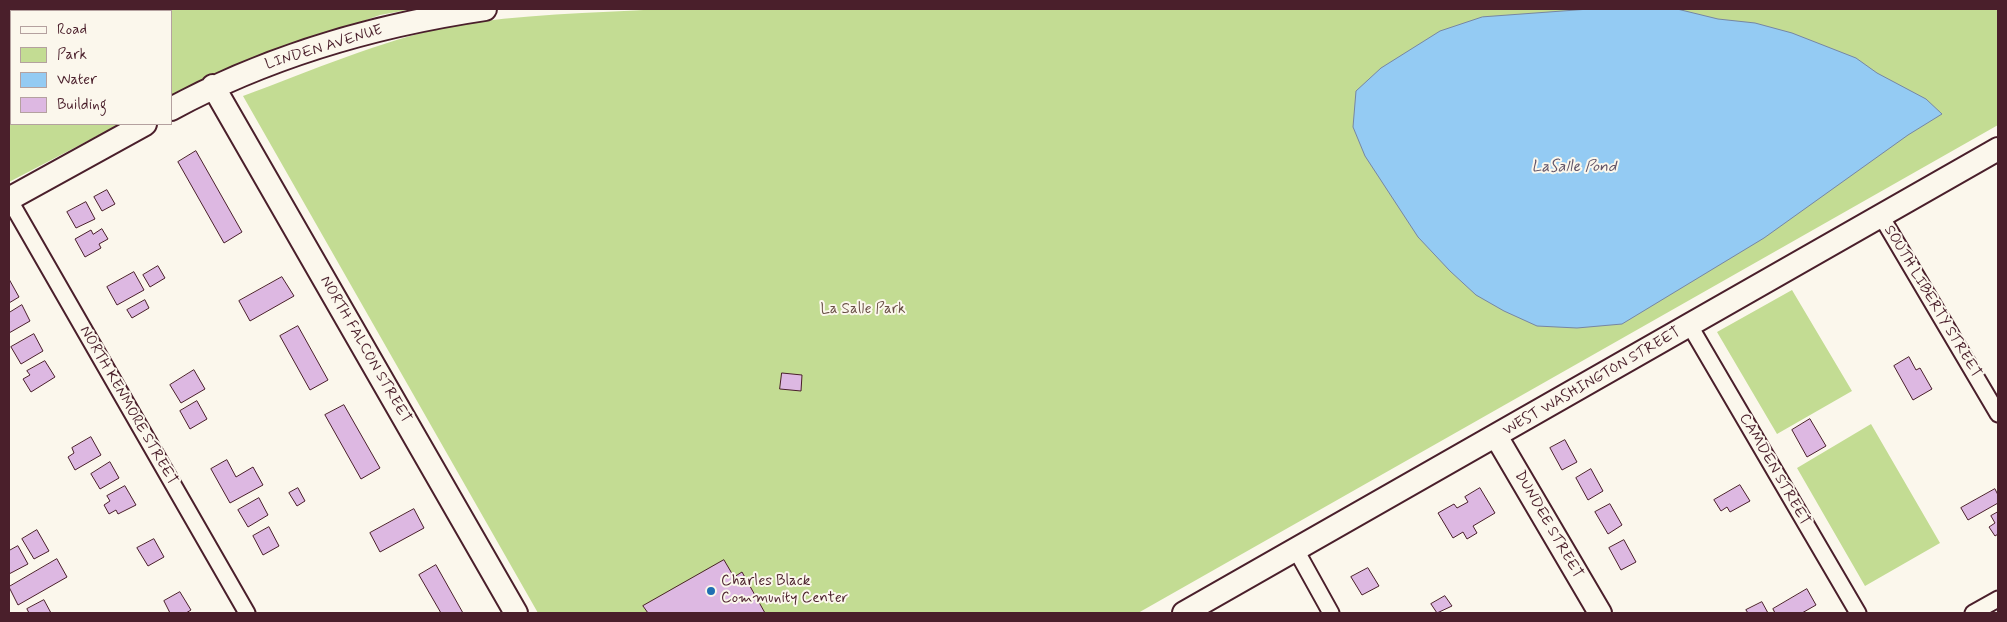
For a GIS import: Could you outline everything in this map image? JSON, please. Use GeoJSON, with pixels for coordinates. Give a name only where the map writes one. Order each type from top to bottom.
{"type":"FeatureCollection","features":[{"type":"Feature","properties":{"kind":"street","name":"LINDEN AVENUE"},"geometry":{"type":"LineString","coordinates":[[172,108],[213,86],[255,69],[371,32],[420,20],[485,9]]}},
{"type":"Feature","properties":{"kind":"street","name":"NORTH FALCON STREET"},"geometry":{"type":"LineString","coordinates":[[213,86],[516,613]]}},
{"type":"Feature","properties":{"kind":"street"},"geometry":{"type":"LineString","coordinates":[[9,199],[143,125]]}},
{"type":"Feature","properties":{"kind":"street","name":"WEST WASHINGTON STREET"},"geometry":{"type":"LineString","coordinates":[[1184,613],[1998,149]]}},
{"type":"Feature","properties":{"kind":"street","name":"NORTH KENMORE STREET"},"geometry":{"type":"LineString","coordinates":[[9,199],[247,613]]}},
{"type":"Feature","properties":{"kind":"street","name":"SOUTH LIBERTY STREET"},"geometry":{"type":"LineString","coordinates":[[1881,216],[1998,414]]}},
{"type":"Feature","properties":{"kind":"street","name":"CAMDEN STREET"},"geometry":{"type":"LineString","coordinates":[[1690,326],[1858,613]]}},
{"type":"Feature","properties":{"kind":"street","name":"DUNDEE STREET"},"geometry":{"type":"LineString","coordinates":[[1496,436],[1600,613]]}},
{"type":"Feature","properties":{"kind":"street"},"geometry":{"type":"LineString","coordinates":[[1296,550],[1331,613]]}},
{"type":"Feature","properties":{"kind":"street"},"geometry":{"type":"LineString","coordinates":[[1973,613],[1998,599]]}},
{"type":"Feature","properties":{"kind":"green space"},"geometry":{"type":"Polygon","coordinates":[[[9,9],[413,9],[380,15],[209,77],[172,96],[172,10],[10,10],[10,125],[118,125],[9,182],[9,9]]]}},
{"type":"Feature","properties":{"kind":"green space","name":"La Salle Park"},"geometry":{"type":"Polygon","coordinates":[[[661,9],[1998,9],[1998,125],[1138,613],[538,613],[243,96],[399,39],[452,26],[530,16],[661,9]]]}},
{"type":"Feature","properties":{"kind":"green space"},"geometry":{"type":"Polygon","coordinates":[[[1792,290],[1852,391],[1777,434],[1717,332],[1792,290]]]}},
{"type":"Feature","properties":{"kind":"green space"},"geometry":{"type":"Polygon","coordinates":[[[1871,424],[1940,543],[1865,586],[1797,468],[1871,424]]]}},
{"type":"Feature","properties":{"kind":"water","name":"LaSalle Pond"},"geometry":{"type":"Polygon","coordinates":[[[1590,9],[1677,9],[1718,19],[1755,23],[1792,33],[1856,58],[1877,73],[1926,99],[1942,114],[1908,135],[1764,238],[1622,324],[1577,328],[1537,326],[1504,311],[1476,295],[1418,237],[1365,156],[1353,127],[1356,91],[1381,68],[1440,31],[1482,17],[1590,9]]]}},
{"type":"Feature","properties":{"kind":"building"},"geometry":{"type":"Polygon","coordinates":[[[196,151],[242,232],[224,243],[178,162],[196,151]]]}},
{"type":"Feature","properties":{"kind":"building"},"geometry":{"type":"Polygon","coordinates":[[[107,190],[115,204],[102,211],[94,197],[107,190]]]}},
{"type":"Feature","properties":{"kind":"building"},"geometry":{"type":"Polygon","coordinates":[[[86,202],[95,219],[76,228],[67,212],[86,202]]]}},
{"type":"Feature","properties":{"kind":"building"},"geometry":{"type":"Polygon","coordinates":[[[102,229],[108,239],[99,244],[101,248],[85,257],[75,239],[91,230],[93,234],[102,229]]]}},
{"type":"Feature","properties":{"kind":"building"},"geometry":{"type":"Polygon","coordinates":[[[158,266],[165,278],[150,287],[143,275],[158,266]]]}},
{"type":"Feature","properties":{"kind":"building"},"geometry":{"type":"Polygon","coordinates":[[[134,272],[144,290],[117,305],[107,287],[134,272]]]}},
{"type":"Feature","properties":{"kind":"building"},"geometry":{"type":"Polygon","coordinates":[[[282,277],[294,296],[250,321],[239,301],[282,277]]]}},
{"type":"Feature","properties":{"kind":"building"},"geometry":{"type":"Polygon","coordinates":[[[9,279],[19,297],[9,303],[9,279]]]}},
{"type":"Feature","properties":{"kind":"building"},"geometry":{"type":"Polygon","coordinates":[[[145,300],[149,308],[132,318],[127,310],[145,300]]]}},
{"type":"Feature","properties":{"kind":"building"},"geometry":{"type":"Polygon","coordinates":[[[22,305],[30,321],[9,333],[9,313],[22,305]]]}},
{"type":"Feature","properties":{"kind":"building"},"geometry":{"type":"Polygon","coordinates":[[[298,326],[328,380],[310,390],[280,336],[298,326]]]}},
{"type":"Feature","properties":{"kind":"building"},"geometry":{"type":"Polygon","coordinates":[[[34,334],[43,351],[21,364],[11,347],[34,334]]]}},
{"type":"Feature","properties":{"kind":"building"},"geometry":{"type":"Polygon","coordinates":[[[1909,357],[1916,370],[1920,368],[1932,389],[1913,400],[1894,366],[1909,357]]]}},
{"type":"Feature","properties":{"kind":"building"},"geometry":{"type":"Polygon","coordinates":[[[45,361],[55,377],[31,392],[23,379],[30,375],[27,371],[45,361]]]}},
{"type":"Feature","properties":{"kind":"building"},"geometry":{"type":"Polygon","coordinates":[[[194,370],[205,389],[181,403],[170,385],[194,370]]]}},
{"type":"Feature","properties":{"kind":"building"},"geometry":{"type":"Polygon","coordinates":[[[782,373],[802,375],[801,391],[780,389],[782,373]]]}},
{"type":"Feature","properties":{"kind":"building"},"geometry":{"type":"Polygon","coordinates":[[[197,401],[207,419],[190,429],[180,411],[197,401]]]}},
{"type":"Feature","properties":{"kind":"building"},"geometry":{"type":"Polygon","coordinates":[[[344,405],[380,468],[361,479],[325,415],[344,405]]]}},
{"type":"Feature","properties":{"kind":"building"},"geometry":{"type":"Polygon","coordinates":[[[1810,419],[1826,446],[1807,457],[1792,430],[1810,419]]]}},
{"type":"Feature","properties":{"kind":"building"},"geometry":{"type":"Polygon","coordinates":[[[91,437],[101,455],[75,470],[68,457],[74,453],[72,448],[91,437]]]}},
{"type":"Feature","properties":{"kind":"building"},"geometry":{"type":"Polygon","coordinates":[[[1565,440],[1577,462],[1562,470],[1550,448],[1565,440]]]}},
{"type":"Feature","properties":{"kind":"building"},"geometry":{"type":"Polygon","coordinates":[[[227,460],[236,477],[253,467],[263,485],[230,503],[211,469],[227,460]]]}},
{"type":"Feature","properties":{"kind":"building"},"geometry":{"type":"Polygon","coordinates":[[[110,462],[119,478],[100,489],[91,474],[110,462]]]}},
{"type":"Feature","properties":{"kind":"building"},"geometry":{"type":"Polygon","coordinates":[[[1591,469],[1603,491],[1588,500],[1576,478],[1591,469]]]}},
{"type":"Feature","properties":{"kind":"building"},"geometry":{"type":"Polygon","coordinates":[[[1740,485],[1750,501],[1730,512],[1727,507],[1721,511],[1714,500],[1740,485]]]}},
{"type":"Feature","properties":{"kind":"building"},"geometry":{"type":"Polygon","coordinates":[[[125,486],[136,505],[118,514],[116,510],[109,514],[104,505],[110,501],[107,496],[125,486]]]}},
{"type":"Feature","properties":{"kind":"building"},"geometry":{"type":"Polygon","coordinates":[[[298,488],[305,501],[297,506],[289,493],[298,488]]]}},
{"type":"Feature","properties":{"kind":"building"},"geometry":{"type":"Polygon","coordinates":[[[1480,488],[1495,513],[1473,526],[1477,533],[1467,539],[1463,532],[1453,538],[1438,513],[1454,504],[1457,508],[1468,502],[1465,497],[1480,488]]]}},
{"type":"Feature","properties":{"kind":"building"},"geometry":{"type":"Polygon","coordinates":[[[1995,489],[1998,495],[1998,503],[1968,520],[1961,508],[1995,489]]]}},
{"type":"Feature","properties":{"kind":"building"},"geometry":{"type":"Polygon","coordinates":[[[259,498],[268,515],[248,527],[238,510],[259,498]]]}},
{"type":"Feature","properties":{"kind":"building"},"geometry":{"type":"Polygon","coordinates":[[[1610,504],[1622,525],[1608,534],[1595,512],[1610,504]]]}},
{"type":"Feature","properties":{"kind":"building"},"geometry":{"type":"Polygon","coordinates":[[[414,509],[424,528],[380,552],[370,533],[414,509]]]}},
{"type":"Feature","properties":{"kind":"building"},"geometry":{"type":"Polygon","coordinates":[[[1998,512],[1998,534],[1995,536],[1989,527],[1995,523],[1991,516],[1998,512]]]}},
{"type":"Feature","properties":{"kind":"building"},"geometry":{"type":"Polygon","coordinates":[[[269,527],[279,546],[263,555],[253,536],[269,527]]]}},
{"type":"Feature","properties":{"kind":"building"},"geometry":{"type":"Polygon","coordinates":[[[37,530],[49,551],[34,559],[22,539],[37,530]]]}},
{"type":"Feature","properties":{"kind":"building"},"geometry":{"type":"Polygon","coordinates":[[[154,539],[164,557],[148,566],[137,548],[154,539]]]}},
{"type":"Feature","properties":{"kind":"building"},"geometry":{"type":"Polygon","coordinates":[[[1624,540],[1636,562],[1621,570],[1609,548],[1624,540]]]}},
{"type":"Feature","properties":{"kind":"building"},"geometry":{"type":"Polygon","coordinates":[[[18,546],[28,564],[9,574],[9,551],[18,546]]]}},
{"type":"Feature","properties":{"kind":"building"},"geometry":{"type":"Polygon","coordinates":[[[57,559],[67,577],[18,605],[9,587],[57,559]]]}},
{"type":"Feature","properties":{"kind":"building","name":"Charles Black Community Center"},"geometry":{"type":"Polygon","coordinates":[[[724,560],[734,577],[742,572],[765,613],[648,613],[643,606],[724,560]]]}},
{"type":"Feature","properties":{"kind":"building"},"geometry":{"type":"Polygon","coordinates":[[[436,565],[463,613],[441,613],[419,575],[436,565]]]}},
{"type":"Feature","properties":{"kind":"building"},"geometry":{"type":"Polygon","coordinates":[[[1368,568],[1379,586],[1362,595],[1351,577],[1368,568]]]}},
{"type":"Feature","properties":{"kind":"building"},"geometry":{"type":"Polygon","coordinates":[[[1807,589],[1816,605],[1802,613],[1775,613],[1773,609],[1807,589]]]}},
{"type":"Feature","properties":{"kind":"building"},"geometry":{"type":"Polygon","coordinates":[[[180,592],[191,610],[186,613],[170,613],[164,601],[180,592]]]}},
{"type":"Feature","properties":{"kind":"building"},"geometry":{"type":"Polygon","coordinates":[[[1445,596],[1452,606],[1437,613],[1431,604],[1445,596]]]}},
{"type":"Feature","properties":{"kind":"building"},"geometry":{"type":"Polygon","coordinates":[[[44,600],[51,613],[29,613],[27,609],[44,600]]]}},
{"type":"Feature","properties":{"kind":"building"},"geometry":{"type":"Polygon","coordinates":[[[1762,602],[1768,613],[1748,613],[1746,610],[1762,602]]]}},
{"type":"Feature","properties":{"kind":"place","name":"Charles Black Community Center"},"geometry":{"type":"Point","coordinates":[711,591]}}]}
